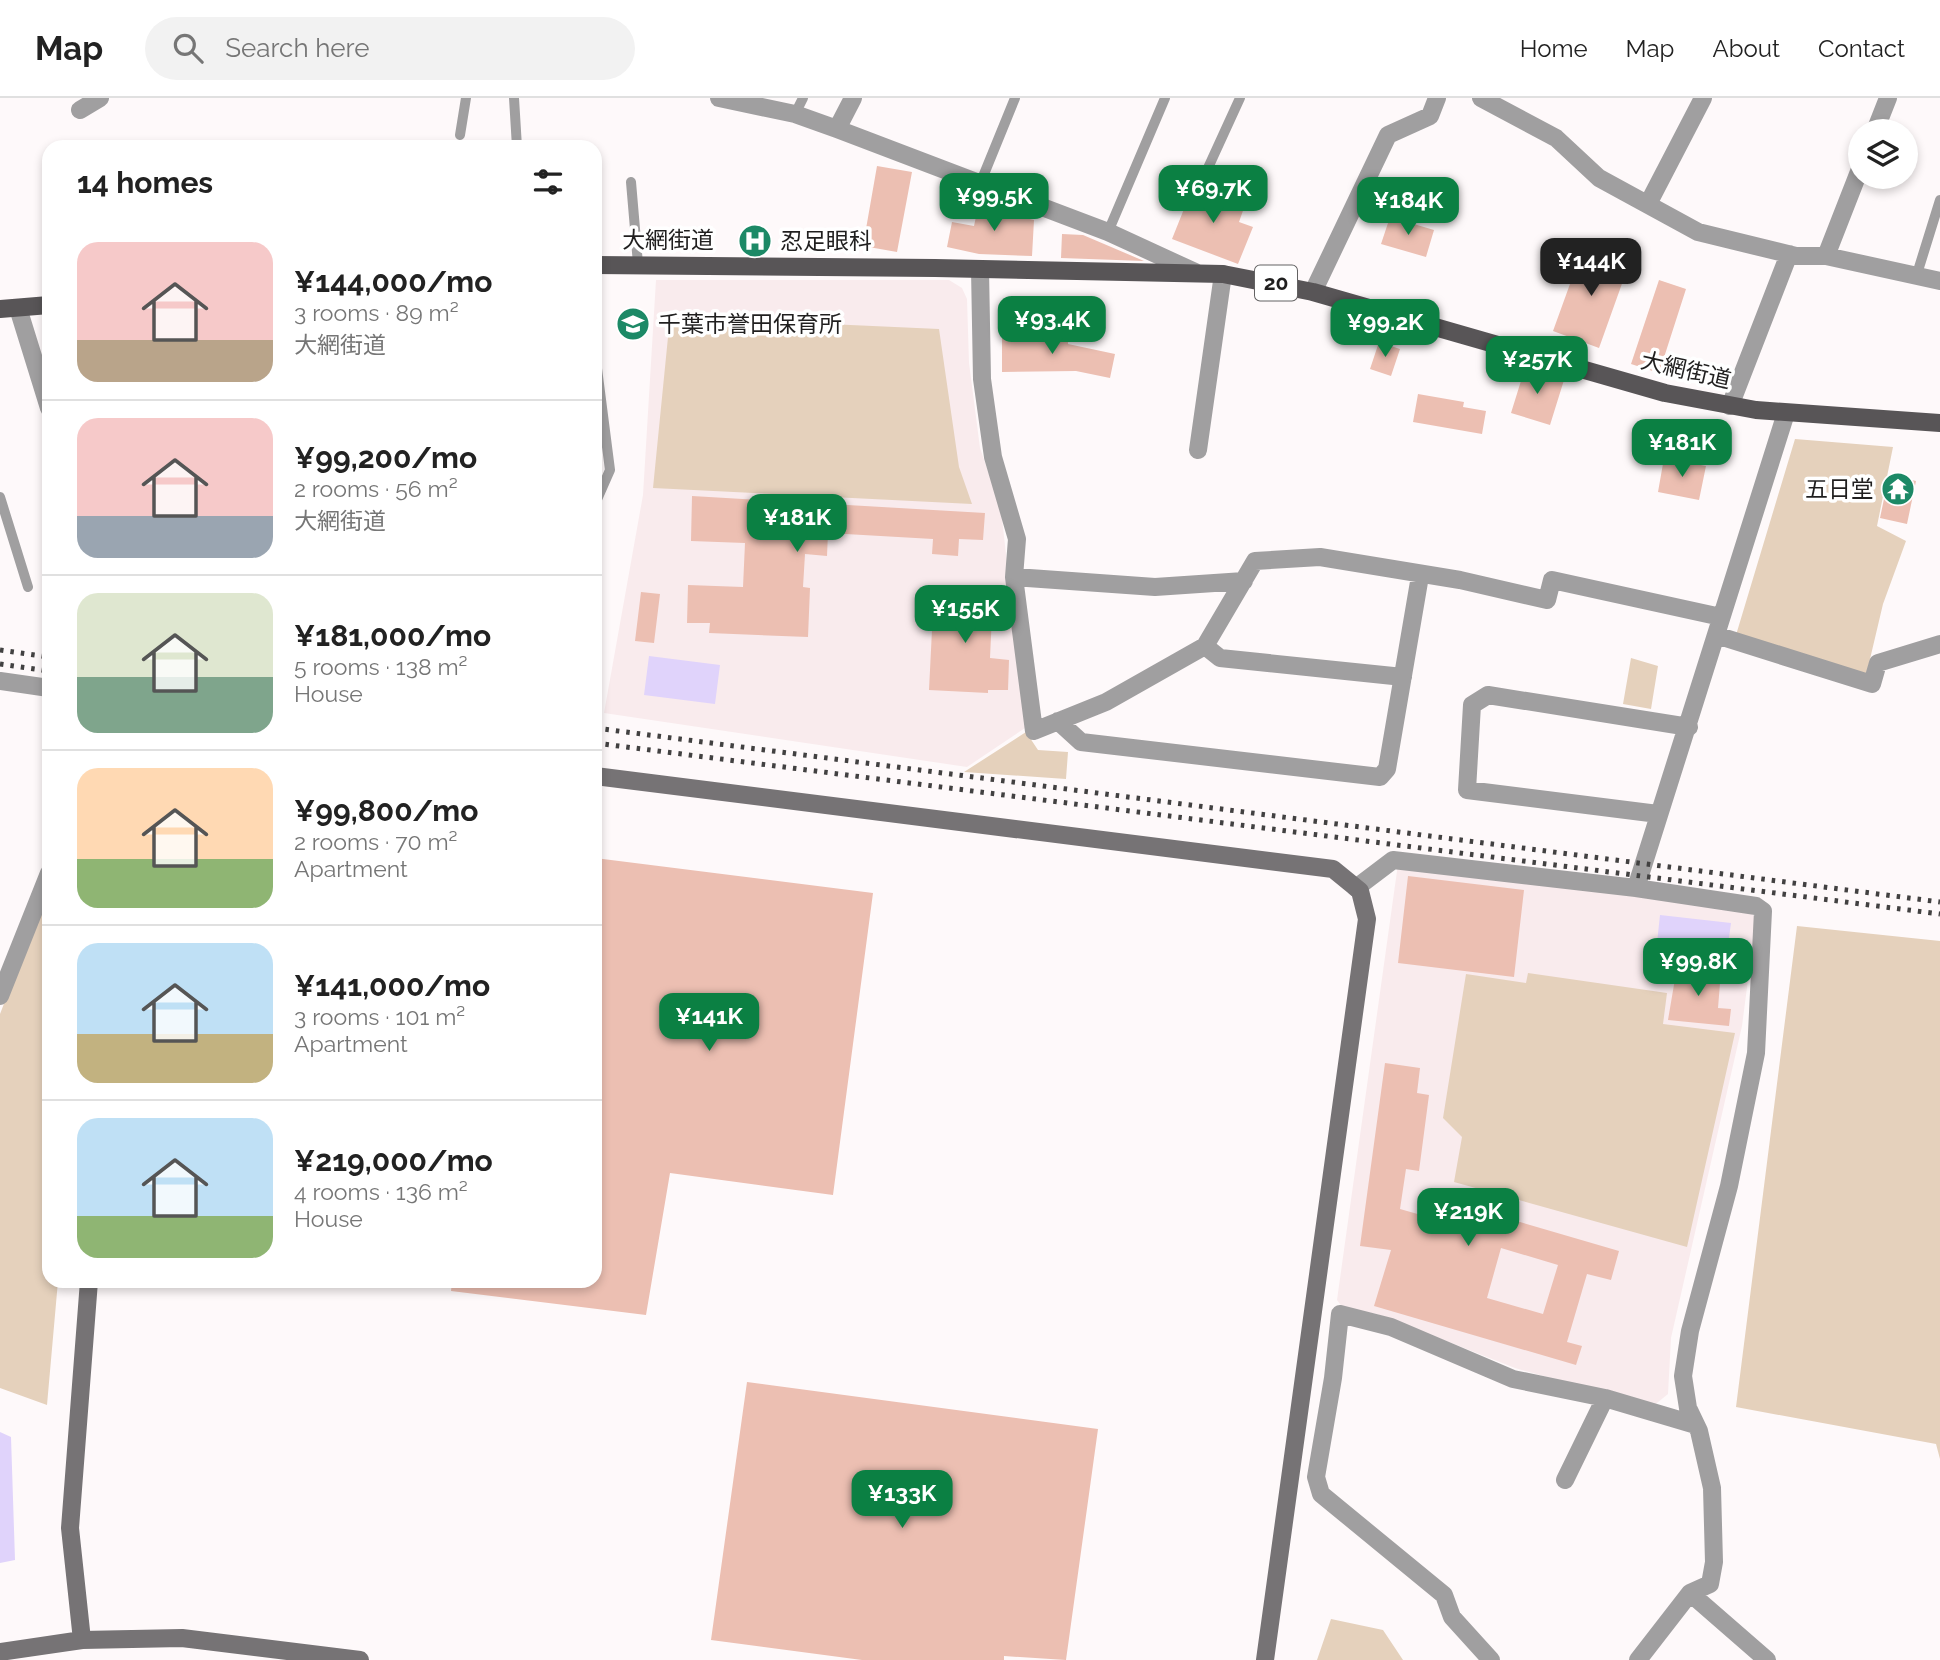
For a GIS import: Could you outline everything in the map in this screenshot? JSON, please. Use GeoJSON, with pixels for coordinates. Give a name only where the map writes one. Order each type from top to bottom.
{"type":"FeatureCollection","features":[{"type":"Feature","properties":{"kind":"main road","name":"大網街道"},"geometry":{"type":"LineString","coordinates":[[602,265],[1223,274],[1313,292],[1665,393],[1730,407],[1940,423]]}},
{"type":"Feature","properties":{"kind":"main road"},"geometry":{"type":"LineString","coordinates":[[9,308],[42,306]]}},
{"type":"Feature","properties":{"kind":"street"},"geometry":{"type":"LineString","coordinates":[[80,110],[100,98]]}},
{"type":"Feature","properties":{"kind":"street"},"geometry":{"type":"LineString","coordinates":[[836,129],[853,98]]}},
{"type":"Feature","properties":{"kind":"street"},"geometry":{"type":"LineString","coordinates":[[1313,292],[1388,135],[1430,116],[1437,98]]}},
{"type":"Feature","properties":{"kind":"street"},"geometry":{"type":"LineString","coordinates":[[1481,98],[1556,138],[1599,178],[1698,232],[1790,254],[1826,256],[1940,281]]}},
{"type":"Feature","properties":{"kind":"street"},"geometry":{"type":"LineString","coordinates":[[1648,204],[1703,98]]}},
{"type":"Feature","properties":{"kind":"street"},"geometry":{"type":"LineString","coordinates":[[1880,119],[1888,98]]}},
{"type":"Feature","properties":{"kind":"street"},"geometry":{"type":"LineString","coordinates":[[723,99],[799,106],[836,129],[1108,232],[1195,272]]}},
{"type":"Feature","properties":{"kind":"street"},"geometry":{"type":"LineString","coordinates":[[1826,256],[1852,189]]}},
{"type":"Feature","properties":{"kind":"street"},"geometry":{"type":"LineString","coordinates":[[1730,407],[1790,254]]}},
{"type":"Feature","properties":{"kind":"street"},"geometry":{"type":"LineString","coordinates":[[980,269],[982,379],[993,457],[1017,539],[1014,577],[1034,731],[1106,702],[1205,646],[1255,561],[1320,557],[1420,576],[1460,580],[1547,600],[1552,580],[1721,617]]}},
{"type":"Feature","properties":{"kind":"street"},"geometry":{"type":"LineString","coordinates":[[1198,450],[1223,274]]}},
{"type":"Feature","properties":{"kind":"street"},"geometry":{"type":"LineString","coordinates":[[9,308],[42,390]]}},
{"type":"Feature","properties":{"kind":"street"},"geometry":{"type":"LineString","coordinates":[[1636,888],[1786,413]]}},
{"type":"Feature","properties":{"kind":"street"},"geometry":{"type":"LineString","coordinates":[[1058,722],[1081,742],[1380,777],[1387,769],[1420,576]]}},
{"type":"Feature","properties":{"kind":"street"},"geometry":{"type":"LineString","coordinates":[[1014,577],[1155,587],[1244,581]]}},
{"type":"Feature","properties":{"kind":"street"},"geometry":{"type":"LineString","coordinates":[[1716,635],[1872,684],[1878,663],[1940,643]]}},
{"type":"Feature","properties":{"kind":"street"},"geometry":{"type":"LineString","coordinates":[[1205,646],[1220,658],[1403,677]]}},
{"type":"Feature","properties":{"kind":"street"},"geometry":{"type":"LineString","coordinates":[[0,681],[42,687]]}},
{"type":"Feature","properties":{"kind":"street"},"geometry":{"type":"LineString","coordinates":[[1658,814],[1467,790],[1472,705],[1488,695],[1689,727]]}},
{"type":"Feature","properties":{"kind":"street"},"geometry":{"type":"LineString","coordinates":[[602,777],[1333,869],[1360,891],[1367,919],[1265,1660]]}},
{"type":"Feature","properties":{"kind":"street"},"geometry":{"type":"LineString","coordinates":[[1356,888],[1393,860],[1636,888],[1756,906],[1763,911],[1756,1053],[1729,1186],[1690,1331],[1684,1376],[1688,1408],[1696,1425],[1712,1488],[1714,1562],[1710,1584],[1690,1593],[1638,1660]]}},
{"type":"Feature","properties":{"kind":"street"},"geometry":{"type":"LineString","coordinates":[[0,996],[42,893]]}},
{"type":"Feature","properties":{"kind":"street"},"geometry":{"type":"LineString","coordinates":[[82,1640],[69,1528],[88,1288]]}},
{"type":"Feature","properties":{"kind":"street"},"geometry":{"type":"LineString","coordinates":[[1491,1660],[1452,1617],[1444,1595],[1321,1494],[1315,1477],[1333,1378],[1340,1314],[1391,1327],[1513,1379],[1605,1398],[1696,1425]]}},
{"type":"Feature","properties":{"kind":"street"},"geometry":{"type":"LineString","coordinates":[[1564,1480],[1605,1398]]}},
{"type":"Feature","properties":{"kind":"street"},"geometry":{"type":"LineString","coordinates":[[1690,1593],[1767,1660]]}},
{"type":"Feature","properties":{"kind":"street"},"geometry":{"type":"LineString","coordinates":[[0,1652],[82,1640],[181,1638],[360,1660]]}},
{"type":"Feature","properties":{"kind":"lane"},"geometry":{"type":"LineString","coordinates":[[460,135],[466,98]]}},
{"type":"Feature","properties":{"kind":"lane"},"geometry":{"type":"LineString","coordinates":[[514,98],[517,140]]}},
{"type":"Feature","properties":{"kind":"lane"},"geometry":{"type":"LineString","coordinates":[[980,184],[1015,98]]}},
{"type":"Feature","properties":{"kind":"lane"},"geometry":{"type":"LineString","coordinates":[[1108,232],[1165,98]]}},
{"type":"Feature","properties":{"kind":"lane"},"geometry":{"type":"LineString","coordinates":[[1202,181],[1240,98]]}},
{"type":"Feature","properties":{"kind":"lane"},"geometry":{"type":"LineString","coordinates":[[631,182],[638,264]]}},
{"type":"Feature","properties":{"kind":"lane"},"geometry":{"type":"LineString","coordinates":[[1917,274],[1940,200]]}},
{"type":"Feature","properties":{"kind":"lane"},"geometry":{"type":"LineString","coordinates":[[602,408],[610,470],[602,488]]}},
{"type":"Feature","properties":{"kind":"lane"},"geometry":{"type":"LineString","coordinates":[[0,497],[28,587]]}},
{"type":"Feature","properties":{"kind":"shaded area"},"geometry":{"type":"Polygon","coordinates":[[[656,280],[949,280],[962,288],[967,299],[969,363],[980,448],[1001,509],[1025,728],[967,767],[604,713],[643,495],[656,280]]]}},
{"type":"Feature","properties":{"kind":"shaded area"},"geometry":{"type":"Polygon","coordinates":[[[670,317],[939,329],[959,467],[972,504],[653,488],[670,317]]]}},
{"type":"Feature","properties":{"kind":"shaded area"},"geometry":{"type":"Polygon","coordinates":[[[1795,439],[1893,447],[1877,526],[1906,541],[1883,604],[1866,676],[1733,645],[1795,439]]]}},
{"type":"Feature","properties":{"kind":"shaded area"},"geometry":{"type":"Polygon","coordinates":[[[649,656],[720,665],[715,704],[644,695],[649,656]]]}},
{"type":"Feature","properties":{"kind":"shaded area"},"geometry":{"type":"Polygon","coordinates":[[[1631,658],[1658,666],[1651,709],[1623,704],[1631,658]]]}},
{"type":"Feature","properties":{"kind":"shaded area"},"geometry":{"type":"Polygon","coordinates":[[[1026,732],[1038,750],[1068,752],[1066,779],[964,772],[1026,732]]]}},
{"type":"Feature","properties":{"kind":"shaded area"},"geometry":{"type":"Polygon","coordinates":[[[1398,864],[1747,909],[1756,918],[1742,1026],[1671,1338],[1668,1394],[1652,1407],[1515,1368],[1377,1314],[1343,1308],[1337,1300],[1398,864]]]}},
{"type":"Feature","properties":{"kind":"shaded area"},"geometry":{"type":"Polygon","coordinates":[[[42,906],[42,1288],[57,1288],[47,1405],[0,1388],[0,1014],[42,906]]]}},
{"type":"Feature","properties":{"kind":"shaded area"},"geometry":{"type":"Polygon","coordinates":[[[1660,915],[1731,923],[1726,960],[1656,952],[1660,915]]]}},
{"type":"Feature","properties":{"kind":"shaded area"},"geometry":{"type":"Polygon","coordinates":[[[1797,926],[1940,941],[1940,1459],[1936,1444],[1736,1407],[1797,926]]]}},
{"type":"Feature","properties":{"kind":"shaded area"},"geometry":{"type":"Polygon","coordinates":[[[1528,973],[1667,993],[1663,1024],[1735,1033],[1687,1247],[1454,1182],[1462,1137],[1443,1118],[1466,974],[1526,983],[1528,973]]]}},
{"type":"Feature","properties":{"kind":"shaded area"},"geometry":{"type":"Polygon","coordinates":[[[0,1432],[11,1437],[15,1560],[0,1563],[0,1432]]]}},
{"type":"Feature","properties":{"kind":"shaded area"},"geometry":{"type":"Polygon","coordinates":[[[1331,1619],[1383,1630],[1403,1660],[1317,1660],[1331,1619]]]}},
{"type":"Feature","properties":{"kind":"building"},"geometry":{"type":"Polygon","coordinates":[[[877,166],[912,172],[897,252],[863,246],[877,166]]]}},
{"type":"Feature","properties":{"kind":"building"},"geometry":{"type":"Polygon","coordinates":[[[1194,184],[1245,205],[1239,222],[1253,227],[1238,264],[1172,239],[1194,184]]]}},
{"type":"Feature","properties":{"kind":"building"},"geometry":{"type":"Polygon","coordinates":[[[980,198],[996,201],[994,211],[1034,220],[1032,256],[979,254],[947,247],[952,222],[974,226],[980,198]]]}},
{"type":"Feature","properties":{"kind":"building"},"geometry":{"type":"Polygon","coordinates":[[[1390,217],[1434,230],[1426,257],[1381,244],[1390,217]]]}},
{"type":"Feature","properties":{"kind":"building"},"geometry":{"type":"Polygon","coordinates":[[[1062,234],[1083,235],[1144,261],[1061,258],[1062,234]]]}},
{"type":"Feature","properties":{"kind":"building"},"geometry":{"type":"Polygon","coordinates":[[[1583,248],[1629,264],[1599,348],[1553,331],[1583,248]]]}},
{"type":"Feature","properties":{"kind":"building"},"geometry":{"type":"Polygon","coordinates":[[[1659,280],[1686,289],[1659,373],[1631,364],[1659,280]]]}},
{"type":"Feature","properties":{"kind":"building"},"geometry":{"type":"Polygon","coordinates":[[[1068,334],[1068,344],[1115,354],[1110,378],[1076,371],[1002,372],[1002,335],[1068,334]]]}},
{"type":"Feature","properties":{"kind":"building"},"geometry":{"type":"Polygon","coordinates":[[[1379,342],[1400,349],[1391,376],[1370,369],[1379,342]]]}},
{"type":"Feature","properties":{"kind":"building"},"geometry":{"type":"Polygon","coordinates":[[[1525,368],[1564,380],[1550,425],[1511,413],[1525,368]]]}},
{"type":"Feature","properties":{"kind":"building"},"geometry":{"type":"Polygon","coordinates":[[[1418,394],[1464,402],[1463,407],[1486,411],[1482,434],[1413,422],[1418,394]]]}},
{"type":"Feature","properties":{"kind":"building"},"geometry":{"type":"Polygon","coordinates":[[[1664,458],[1706,466],[1699,500],[1658,492],[1664,458]]]}},
{"type":"Feature","properties":{"kind":"building"},"geometry":{"type":"Polygon","coordinates":[[[1889,475],[1916,481],[1907,524],[1880,518],[1889,475]]]}},
{"type":"Feature","properties":{"kind":"building"},"geometry":{"type":"Polygon","coordinates":[[[692,496],[985,513],[983,540],[959,539],[958,556],[932,554],[933,539],[828,533],[827,556],[805,554],[803,587],[810,588],[808,637],[709,633],[710,623],[687,623],[688,585],[743,587],[745,543],[691,541],[692,496]]]}},
{"type":"Feature","properties":{"kind":"building"},"geometry":{"type":"Polygon","coordinates":[[[934,590],[993,593],[990,658],[1009,660],[1008,690],[988,690],[988,693],[929,690],[934,590]]]}},
{"type":"Feature","properties":{"kind":"building"},"geometry":{"type":"Polygon","coordinates":[[[641,592],[660,594],[654,643],[635,641],[641,592]]]}},
{"type":"Feature","properties":{"kind":"building"},"geometry":{"type":"Polygon","coordinates":[[[602,859],[873,893],[833,1195],[670,1173],[646,1315],[451,1291],[451,1288],[602,1288],[602,859]]]}},
{"type":"Feature","properties":{"kind":"building"},"geometry":{"type":"Polygon","coordinates":[[[1408,876],[1524,890],[1514,977],[1398,963],[1408,876]]]}},
{"type":"Feature","properties":{"kind":"building"},"geometry":{"type":"Polygon","coordinates":[[[1677,967],[1721,971],[1718,1008],[1731,1009],[1729,1026],[1668,1020],[1677,967]]]}},
{"type":"Feature","properties":{"kind":"building"},"geometry":{"type":"Polygon","coordinates":[[[1385,1063],[1420,1068],[1417,1093],[1429,1095],[1419,1171],[1406,1169],[1400,1209],[1428,1217],[1434,1197],[1619,1251],[1611,1280],[1587,1274],[1567,1342],[1582,1346],[1576,1365],[1374,1306],[1391,1250],[1360,1246],[1385,1063]],[[1501,1248],[1487,1298],[1543,1314],[1558,1265],[1501,1248]]]}},
{"type":"Feature","properties":{"kind":"building"},"geometry":{"type":"Polygon","coordinates":[[[747,1382],[1098,1429],[1066,1660],[1004,1656],[1004,1660],[862,1660],[711,1640],[747,1382]]]}},
{"type":"Feature","properties":{"kind":"railway"},"geometry":{"type":"LineString","coordinates":[[0,650],[42,656]]}},
{"type":"Feature","properties":{"kind":"railway"},"geometry":{"type":"LineString","coordinates":[[0,664],[42,670]]}},
{"type":"Feature","properties":{"kind":"railway"},"geometry":{"type":"LineString","coordinates":[[602,729],[1940,902]]}},
{"type":"Feature","properties":{"kind":"railway"},"geometry":{"type":"LineString","coordinates":[[602,744],[1940,914]]}},
{"type":"Feature","properties":{"kind":"place","name":"忍足眼科"},"geometry":{"type":"Point","coordinates":[755,241]}},
{"type":"Feature","properties":{"kind":"place","name":"千葉市誉田保育所"},"geometry":{"type":"Point","coordinates":[633,324]}},
{"type":"Feature","properties":{"kind":"place","name":"五日堂"},"geometry":{"type":"Point","coordinates":[1898,489]}}]}
